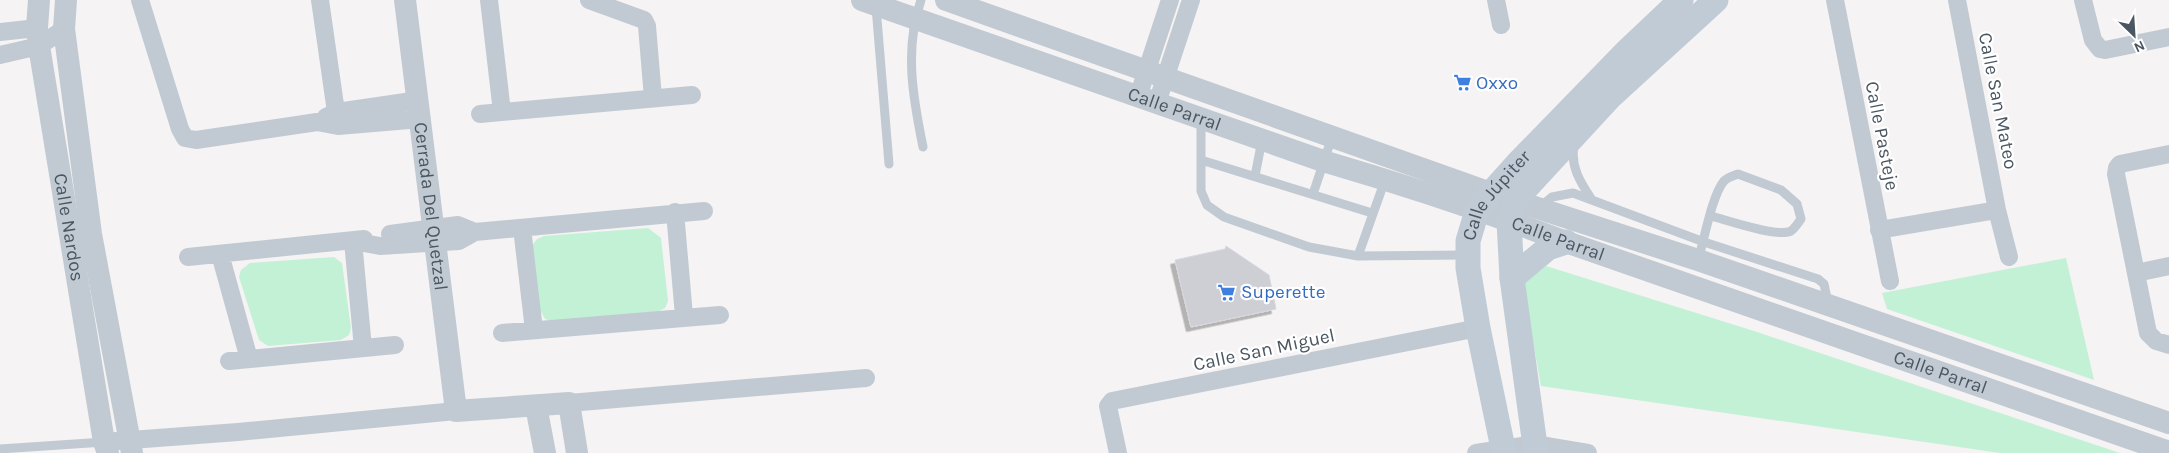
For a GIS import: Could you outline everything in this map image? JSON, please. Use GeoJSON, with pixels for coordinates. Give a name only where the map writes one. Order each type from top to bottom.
{"type":"FeatureCollection","features":[{"type":"Feature","properties":{"kind":"main road","name":"Calle Júpiter"},"geometry":{"type":"LineString","coordinates":[[1503,451],[1470,289],[1468,241],[1484,202],[1628,50],[1681,0]]}},
{"type":"Feature","properties":{"kind":"main road","name":"Calle Júpiter"},"geometry":{"type":"LineString","coordinates":[[1535,449],[1512,278],[1512,210],[1577,132],[1610,97],[1716,0]]}},
{"type":"Feature","properties":{"kind":"main road"},"geometry":{"type":"LineString","coordinates":[[1512,278],[1548,248],[1566,242]]}},
{"type":"Feature","properties":{"kind":"street","name":"Calle Nardos"},"geometry":{"type":"LineString","coordinates":[[39,0],[38,37],[106,447]]}},
{"type":"Feature","properties":{"kind":"street","name":"Calle Nardos"},"geometry":{"type":"LineString","coordinates":[[66,0],[64,29],[91,234],[131,446]]}},
{"type":"Feature","properties":{"kind":"street"},"geometry":{"type":"LineString","coordinates":[[140,0],[180,129],[185,138],[196,140],[420,109]]}},
{"type":"Feature","properties":{"kind":"street"},"geometry":{"type":"LineString","coordinates":[[320,0],[337,119]]}},
{"type":"Feature","properties":{"kind":"street","name":"Cerrada Del Quetzal"},"geometry":{"type":"LineString","coordinates":[[405,0],[456,411]]}},
{"type":"Feature","properties":{"kind":"street"},"geometry":{"type":"LineString","coordinates":[[489,0],[502,112]]}},
{"type":"Feature","properties":{"kind":"street"},"geometry":{"type":"LineString","coordinates":[[589,0],[644,20],[647,26],[653,98]]}},
{"type":"Feature","properties":{"kind":"street","name":"Calle Parral"},"geometry":{"type":"LineString","coordinates":[[946,0],[1332,137],[1484,202]]}},
{"type":"Feature","properties":{"kind":"street"},"geometry":{"type":"LineString","coordinates":[[1156,75],[1160,27],[1170,0]]}},
{"type":"Feature","properties":{"kind":"street"},"geometry":{"type":"LineString","coordinates":[[1148,100],[1156,75],[1191,0]]}},
{"type":"Feature","properties":{"kind":"street"},"geometry":{"type":"LineString","coordinates":[[1496,0],[1501,24]]}},
{"type":"Feature","properties":{"kind":"street","name":"Calle Pasteje"},"geometry":{"type":"LineString","coordinates":[[1835,0],[1890,280]]}},
{"type":"Feature","properties":{"kind":"street","name":"Calle San Mateo"},"geometry":{"type":"LineString","coordinates":[[1957,0],[1997,210],[2009,257]]}},
{"type":"Feature","properties":{"kind":"street"},"geometry":{"type":"LineString","coordinates":[[2084,0],[2093,40],[2100,49],[2105,50],[2169,37]]}},
{"type":"Feature","properties":{"kind":"street","name":"Calle Parral"},"geometry":{"type":"LineString","coordinates":[[869,2],[918,9],[1148,100],[1323,161],[1385,180],[1512,210],[1566,242],[2169,452]]}},
{"type":"Feature","properties":{"kind":"street"},"geometry":{"type":"LineString","coordinates":[[0,55],[38,37],[64,29]]}},
{"type":"Feature","properties":{"kind":"street"},"geometry":{"type":"LineString","coordinates":[[0,32],[38,37]]}},
{"type":"Feature","properties":{"kind":"street"},"geometry":{"type":"LineString","coordinates":[[480,114],[692,95]]}},
{"type":"Feature","properties":{"kind":"street"},"geometry":{"type":"LineString","coordinates":[[2169,154],[2120,164],[2117,168],[2148,333],[2156,341],[2169,345]]}},
{"type":"Feature","properties":{"kind":"street","name":"Calle Parral"},"geometry":{"type":"LineString","coordinates":[[1512,210],[1539,208],[1701,251],[1829,305],[2169,423]]}},
{"type":"Feature","properties":{"kind":"street"},"geometry":{"type":"LineString","coordinates":[[188,257],[434,235],[458,225],[475,232],[704,210]]}},
{"type":"Feature","properties":{"kind":"street"},"geometry":{"type":"LineString","coordinates":[[1879,230],[1997,210]]}},
{"type":"Feature","properties":{"kind":"street"},"geometry":{"type":"LineString","coordinates":[[675,212],[684,316]]}},
{"type":"Feature","properties":{"kind":"street"},"geometry":{"type":"LineString","coordinates":[[522,228],[534,330]]}},
{"type":"Feature","properties":{"kind":"street"},"geometry":{"type":"LineString","coordinates":[[353,241],[363,348]]}},
{"type":"Feature","properties":{"kind":"street"},"geometry":{"type":"LineString","coordinates":[[220,254],[249,359]]}},
{"type":"Feature","properties":{"kind":"street"},"geometry":{"type":"LineString","coordinates":[[2136,273],[2169,266]]}},
{"type":"Feature","properties":{"kind":"street"},"geometry":{"type":"LineString","coordinates":[[502,333],[684,316],[720,315]]}},
{"type":"Feature","properties":{"kind":"street","name":"Calle San Miguel"},"geometry":{"type":"LineString","coordinates":[[1118,453],[1108,406],[1112,401],[1478,328]]}},
{"type":"Feature","properties":{"kind":"street"},"geometry":{"type":"LineString","coordinates":[[229,361],[395,345]]}},
{"type":"Feature","properties":{"kind":"street"},"geometry":{"type":"LineString","coordinates":[[106,447],[131,446],[238,432],[456,411],[866,378]]}},
{"type":"Feature","properties":{"kind":"street"},"geometry":{"type":"LineString","coordinates":[[569,403],[577,453]]}},
{"type":"Feature","properties":{"kind":"street"},"geometry":{"type":"LineString","coordinates":[[536,406],[545,453]]}},
{"type":"Feature","properties":{"kind":"street"},"geometry":{"type":"LineString","coordinates":[[1476,453],[1535,449],[1588,453]]}},
{"type":"Feature","properties":{"kind":"lane"},"geometry":{"type":"LineString","coordinates":[[869,2],[889,164]]}},
{"type":"Feature","properties":{"kind":"lane"},"geometry":{"type":"LineString","coordinates":[[918,9],[911,78],[923,147]]}},
{"type":"Feature","properties":{"kind":"lane"},"geometry":{"type":"LineString","coordinates":[[1201,119],[1201,191],[1207,205],[1224,216],[1309,247],[1358,256],[1468,255]]}},
{"type":"Feature","properties":{"kind":"lane"},"geometry":{"type":"LineString","coordinates":[[1577,132],[1572,155],[1575,170],[1592,201]]}},
{"type":"Feature","properties":{"kind":"lane"},"geometry":{"type":"LineString","coordinates":[[1313,194],[1332,137]]}},
{"type":"Feature","properties":{"kind":"lane"},"geometry":{"type":"LineString","coordinates":[[1255,176],[1262,140]]}},
{"type":"Feature","properties":{"kind":"lane"},"geometry":{"type":"LineString","coordinates":[[1201,160],[1372,212]]}},
{"type":"Feature","properties":{"kind":"lane"},"geometry":{"type":"LineString","coordinates":[[1539,208],[1552,196],[1573,193],[1701,251],[1711,216],[1719,189],[1726,179],[1738,174],[1781,190],[1797,204],[1801,219],[1792,230],[1784,233],[1762,230],[1711,216]]}},
{"type":"Feature","properties":{"kind":"lane"},"geometry":{"type":"LineString","coordinates":[[1358,256],[1372,212],[1385,180]]}},
{"type":"Feature","properties":{"kind":"lane"},"geometry":{"type":"LineString","coordinates":[[0,449],[106,447]]}},
{"type":"Feature","properties":{"kind":"green space"},"geometry":{"type":"Polygon","coordinates":[[[648,228],[661,238],[668,301],[665,308],[657,312],[554,322],[545,319],[540,310],[531,247],[537,239],[544,236],[648,228]]]}},
{"type":"Feature","properties":{"kind":"green space"},"geometry":{"type":"Polygon","coordinates":[[[334,257],[342,263],[351,328],[349,335],[341,340],[268,346],[259,340],[239,277],[241,270],[250,263],[334,257]]]}},
{"type":"Feature","properties":{"kind":"green space"},"geometry":{"type":"Polygon","coordinates":[[[2066,258],[2094,380],[1887,309],[1882,293],[2066,258]]]}},
{"type":"Feature","properties":{"kind":"green space"},"geometry":{"type":"Polygon","coordinates":[[[1546,266],[1754,331],[2120,453],[2000,453],[1541,386],[1527,308],[1525,282],[1546,266]]]}},
{"type":"Feature","properties":{"kind":"building","name":"Superette"},"geometry":{"type":"Polygon","coordinates":[[[1226,246],[1269,275],[1276,309],[1191,327],[1175,260],[1225,249],[1226,246]]]}},
{"type":"Feature","properties":{"kind":"place","name":"Oxxo"},"geometry":{"type":"Point","coordinates":[1462,83]}},
{"type":"Feature","properties":{"kind":"place","name":"Superette"},"geometry":{"type":"Point","coordinates":[1227,292]}}]}
